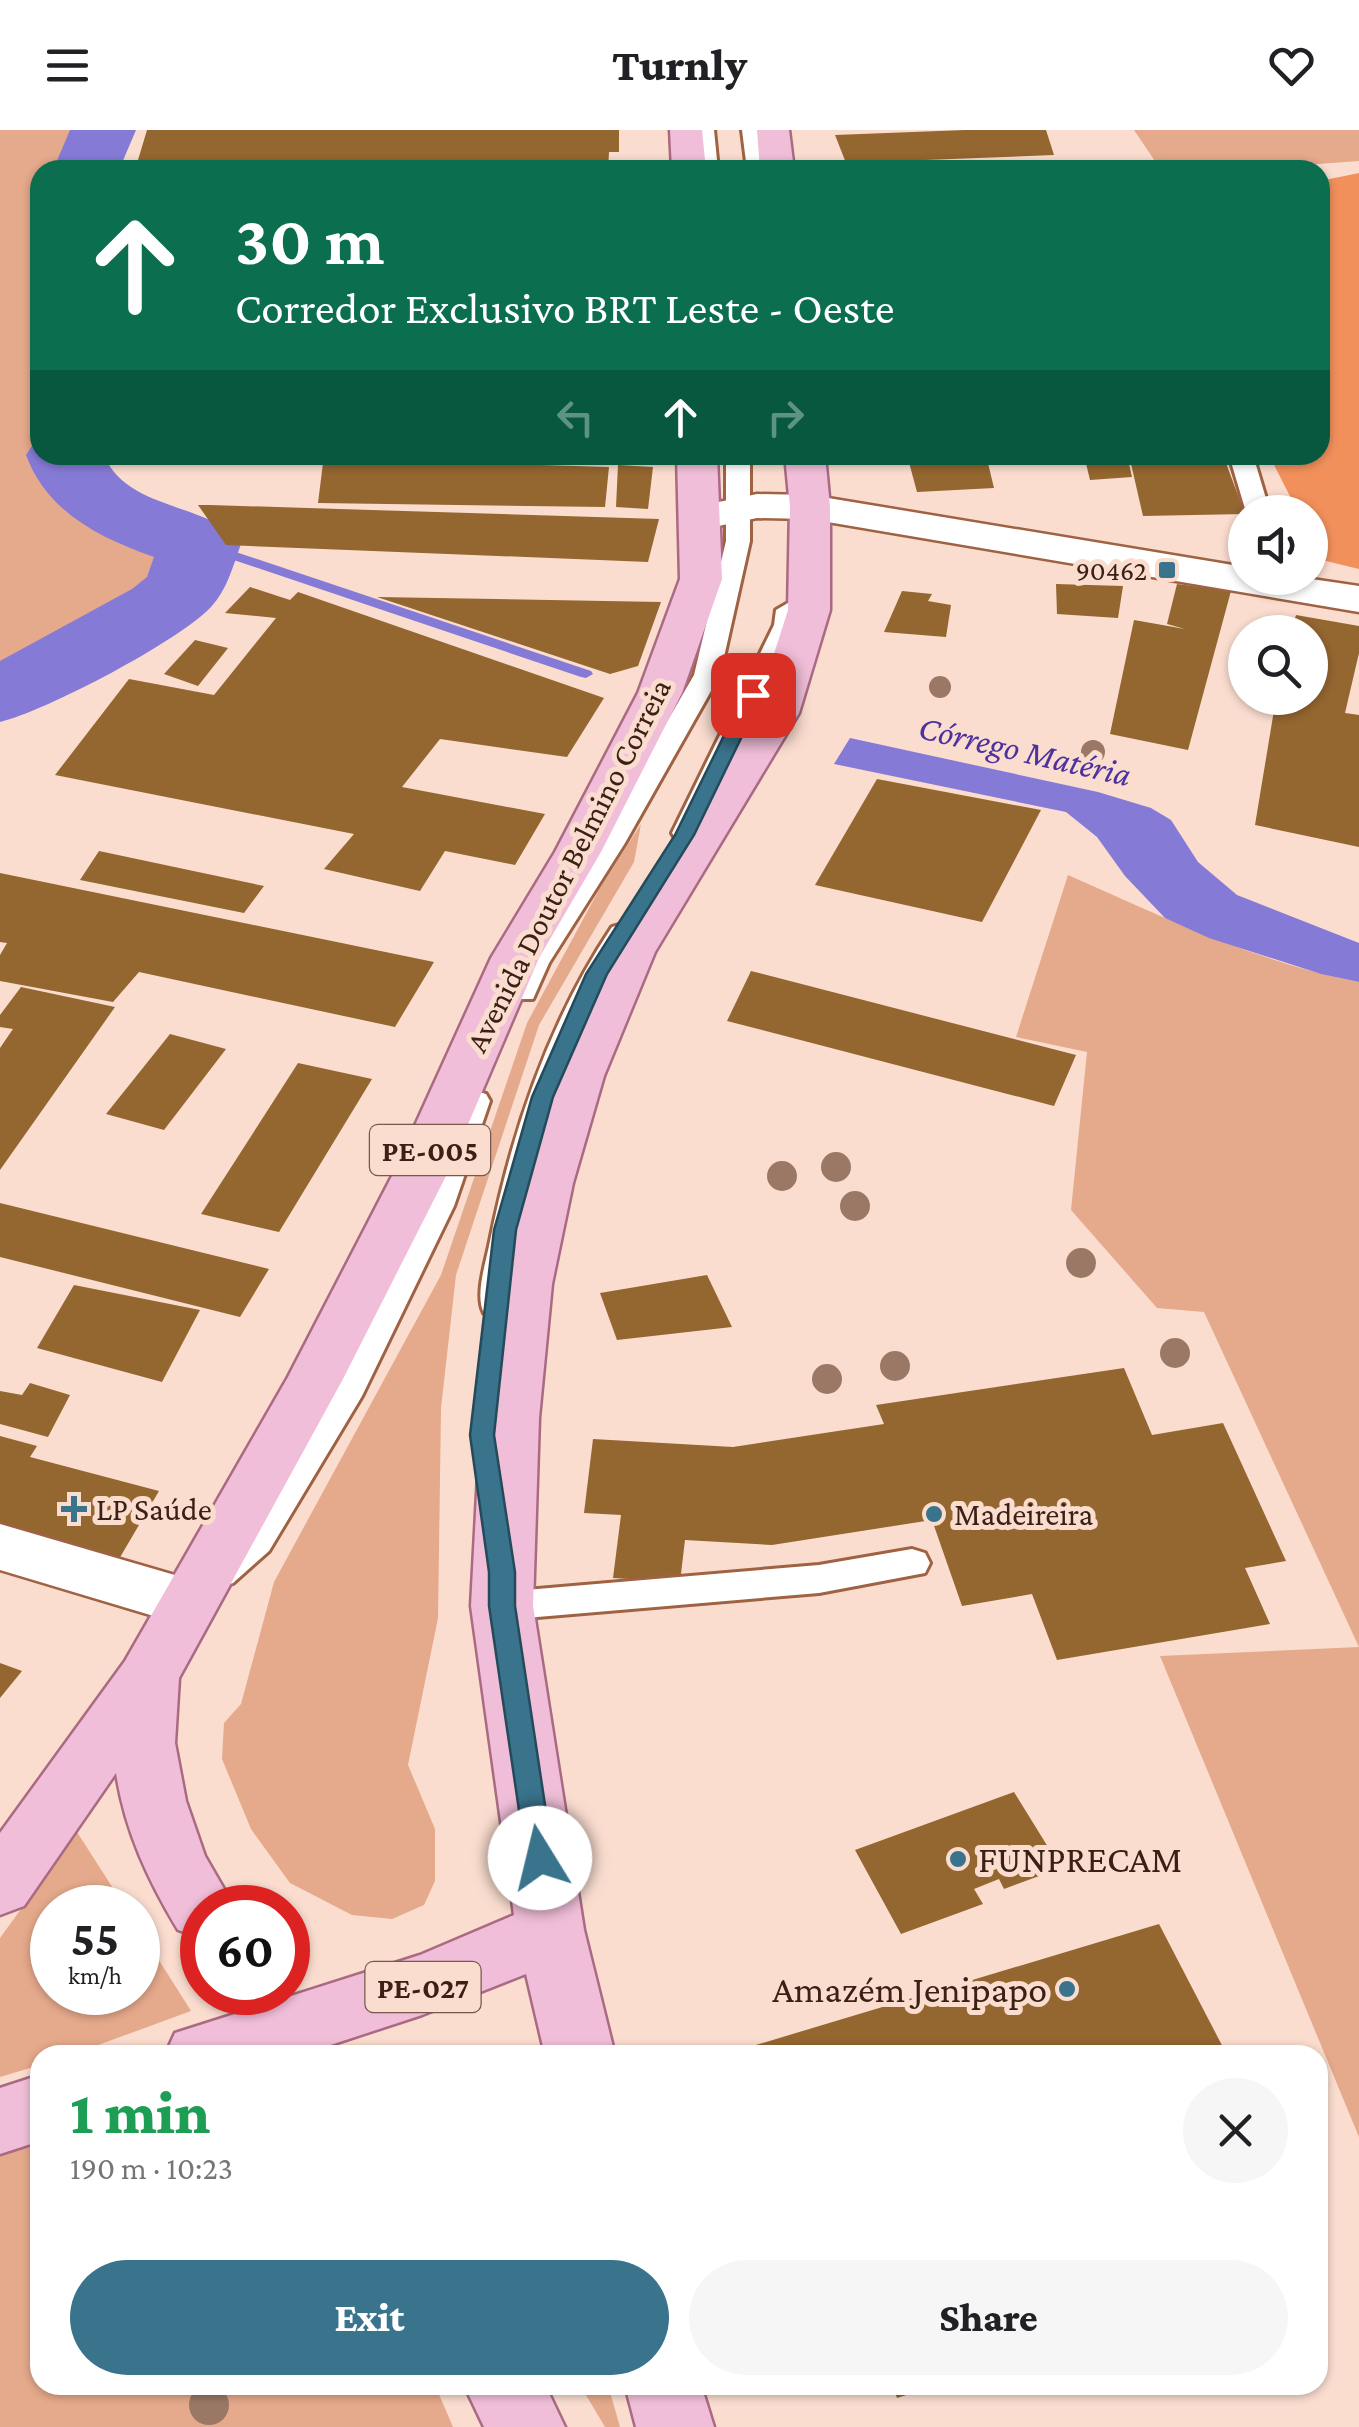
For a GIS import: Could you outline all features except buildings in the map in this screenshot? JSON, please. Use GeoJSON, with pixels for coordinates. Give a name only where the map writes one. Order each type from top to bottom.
{"type":"FeatureCollection","features":[{"type":"Feature","properties":{"kind":"main road"},"geometry":{"type":"LineString","coordinates":[[686,130],[688,160]]}},
{"type":"Feature","properties":{"kind":"main road"},"geometry":{"type":"LineString","coordinates":[[773,130],[776,160]]}},
{"type":"Feature","properties":{"kind":"main road","name":"Avenida Doutor Belmino Correia"},"geometry":{"type":"LineString","coordinates":[[187,1885],[176,1867],[153,1801],[143,1743],[148,1677],[315,1380],[419,1176],[515,958],[578,852],[660,693],[701,579],[697,465]]}},
{"type":"Feature","properties":{"kind":"main road"},"geometry":{"type":"LineString","coordinates":[[578,2045],[550,1930],[502,1589],[510,1418],[524,1284],[546,1183],[578,1076],[631,952],[712,825],[776,714],[809,610],[801,506],[804,465]]}},
{"type":"Feature","properties":{"kind":"main road"},"geometry":{"type":"LineString","coordinates":[[0,1886],[148,1677]]}},
{"type":"Feature","properties":{"kind":"main road","name":"PE-027"},"geometry":{"type":"LineString","coordinates":[[229,2045],[286,2025],[404,1994],[490,1962],[550,1930]]}},
{"type":"Feature","properties":{"kind":"main road"},"geometry":{"type":"LineString","coordinates":[[0,2121],[30,2111]]}},
{"type":"Feature","properties":{"kind":"main road"},"geometry":{"type":"LineString","coordinates":[[508,2395],[526,2427]]}},
{"type":"Feature","properties":{"kind":"main road"},"geometry":{"type":"LineString","coordinates":[[666,2395],[675,2427]]}},
{"type":"Feature","properties":{"kind":"street"},"geometry":{"type":"LineString","coordinates":[[698,518],[740,509],[801,506],[1228,574]]}},
{"type":"Feature","properties":{"kind":"street"},"geometry":{"type":"LineString","coordinates":[[1328,592],[1359,599]]}},
{"type":"Feature","properties":{"kind":"street"},"geometry":{"type":"LineString","coordinates":[[0,1547],[187,1602]]}},
{"type":"Feature","properties":{"kind":"lane"},"geometry":{"type":"LineString","coordinates":[[704,130],[707,160]]}},
{"type":"Feature","properties":{"kind":"lane"},"geometry":{"type":"LineString","coordinates":[[752,130],[756,160]]}},
{"type":"Feature","properties":{"kind":"lane"},"geometry":{"type":"LineString","coordinates":[[187,1602],[256,1541],[350,1387],[438,1206],[476,1099],[536,963],[611,843],[707,675],[738,541],[738,465]]}},
{"type":"Feature","properties":{"kind":"lane"},"geometry":{"type":"LineString","coordinates":[[791,465],[801,506]]}},
{"type":"Feature","properties":{"kind":"lane"},"geometry":{"type":"LineString","coordinates":[[1243,465],[1253,495]]}},
{"type":"Feature","properties":{"kind":"lane"},"geometry":{"type":"LineString","coordinates":[[502,1589],[819,1579],[912,1563]]}},
{"type":"Feature","properties":{"kind":"shaded area"},"geometry":{"type":"Polygon","coordinates":[[[0,130],[103,130],[90,160],[30,160],[30,465],[69,465],[100,501],[141,524],[200,544],[184,587],[162,607],[12,688],[0,674],[0,130]]]}},
{"type":"Feature","properties":{"kind":"shaded area"},"geometry":{"type":"Polygon","coordinates":[[[1134,130],[1359,130],[1359,161],[1154,160],[1134,130]]]}},
{"type":"Feature","properties":{"kind":"shaded area"},"geometry":{"type":"Polygon","coordinates":[[[1359,173],[1359,569],[1328,561],[1328,495],[1289,495],[1274,465],[1330,465],[1330,179],[1359,173]]]}},
{"type":"Feature","properties":{"kind":"shaded area"},"geometry":{"type":"Polygon","coordinates":[[[850,738],[1098,792],[1151,808],[1171,820],[1198,862],[1237,895],[1359,943],[1359,982],[1321,974],[1209,938],[1165,918],[1125,876],[1097,837],[1066,812],[834,764],[850,738]]]}},
{"type":"Feature","properties":{"kind":"shaded area"},"geometry":{"type":"Polygon","coordinates":[[[641,824],[634,862],[539,1025],[456,1275],[441,1408],[438,1618],[408,1765],[435,1829],[435,1881],[424,1905],[392,1919],[352,1915],[310,1893],[310,1885],[290,1883],[251,1829],[222,1759],[224,1723],[241,1704],[274,1582],[441,1275],[527,1023],[600,888],[641,824]]]}},
{"type":"Feature","properties":{"kind":"shaded area"},"geometry":{"type":"Polygon","coordinates":[[[1068,875],[1247,950],[1359,982],[1359,1647],[1204,1312],[1157,1308],[1071,1210],[1087,1052],[1016,1037],[1068,875]]]}},
{"type":"Feature","properties":{"kind":"shaded area"},"geometry":{"type":"Polygon","coordinates":[[[1359,1647],[1359,2137],[1328,2062],[1328,2045],[1321,2045],[1160,1656],[1359,1647]]]}},
{"type":"Feature","properties":{"kind":"shaded area"},"geometry":{"type":"Polygon","coordinates":[[[77,1832],[111,1885],[38,1885],[77,1832]]]}},
{"type":"Feature","properties":{"kind":"shaded area"},"geometry":{"type":"Polygon","coordinates":[[[30,1897],[30,2015],[160,2015],[160,1962],[180,1994],[180,2015],[98,2045],[30,2045],[30,2068],[0,2077],[0,1938],[30,1897]]]}},
{"type":"Feature","properties":{"kind":"shaded area"},"geometry":{"type":"Polygon","coordinates":[[[30,2144],[30,2395],[439,2395],[453,2427],[0,2427],[0,2154],[30,2144]]]}},
{"type":"Feature","properties":{"kind":"shaded area"},"geometry":{"type":"Polygon","coordinates":[[[586,2395],[611,2395],[620,2427],[605,2427],[586,2395]]]}},
{"type":"Feature","properties":{"kind":"waterway"},"geometry":{"type":"LineString","coordinates":[[90,160],[103,130]]}},
{"type":"Feature","properties":{"kind":"waterway"},"geometry":{"type":"LineString","coordinates":[[0,696],[162,607],[184,587],[200,544],[141,524],[100,501],[69,465]]}},
{"type":"Feature","properties":{"kind":"waterway","name":"Córrego Matéria"},"geometry":{"type":"LineString","coordinates":[[200,544],[586,674]]}},
{"type":"Feature","properties":{"kind":"place","name":"90462"},"geometry":{"type":"Point","coordinates":[1167,570]}},
{"type":"Feature","properties":{"kind":"place","name":"LP Saúde"},"geometry":{"type":"Point","coordinates":[74,1509]}},
{"type":"Feature","properties":{"kind":"place","name":"Madeireira"},"geometry":{"type":"Point","coordinates":[934,1514]}},
{"type":"Feature","properties":{"kind":"place","name":"FUNPRECAM"},"geometry":{"type":"Point","coordinates":[958,1859]}},
{"type":"Feature","properties":{"kind":"place","name":"Amazém Jenipapo"},"geometry":{"type":"Point","coordinates":[1067,1989]}},
{"type":"Feature","properties":{"kind":"route"},"geometry":{"type":"LineString","coordinates":[[540,1858],[502,1606],[502,1572],[482,1435],[505,1230],[542,1097],[596,974],[685,835],[753,695]]}}]}
